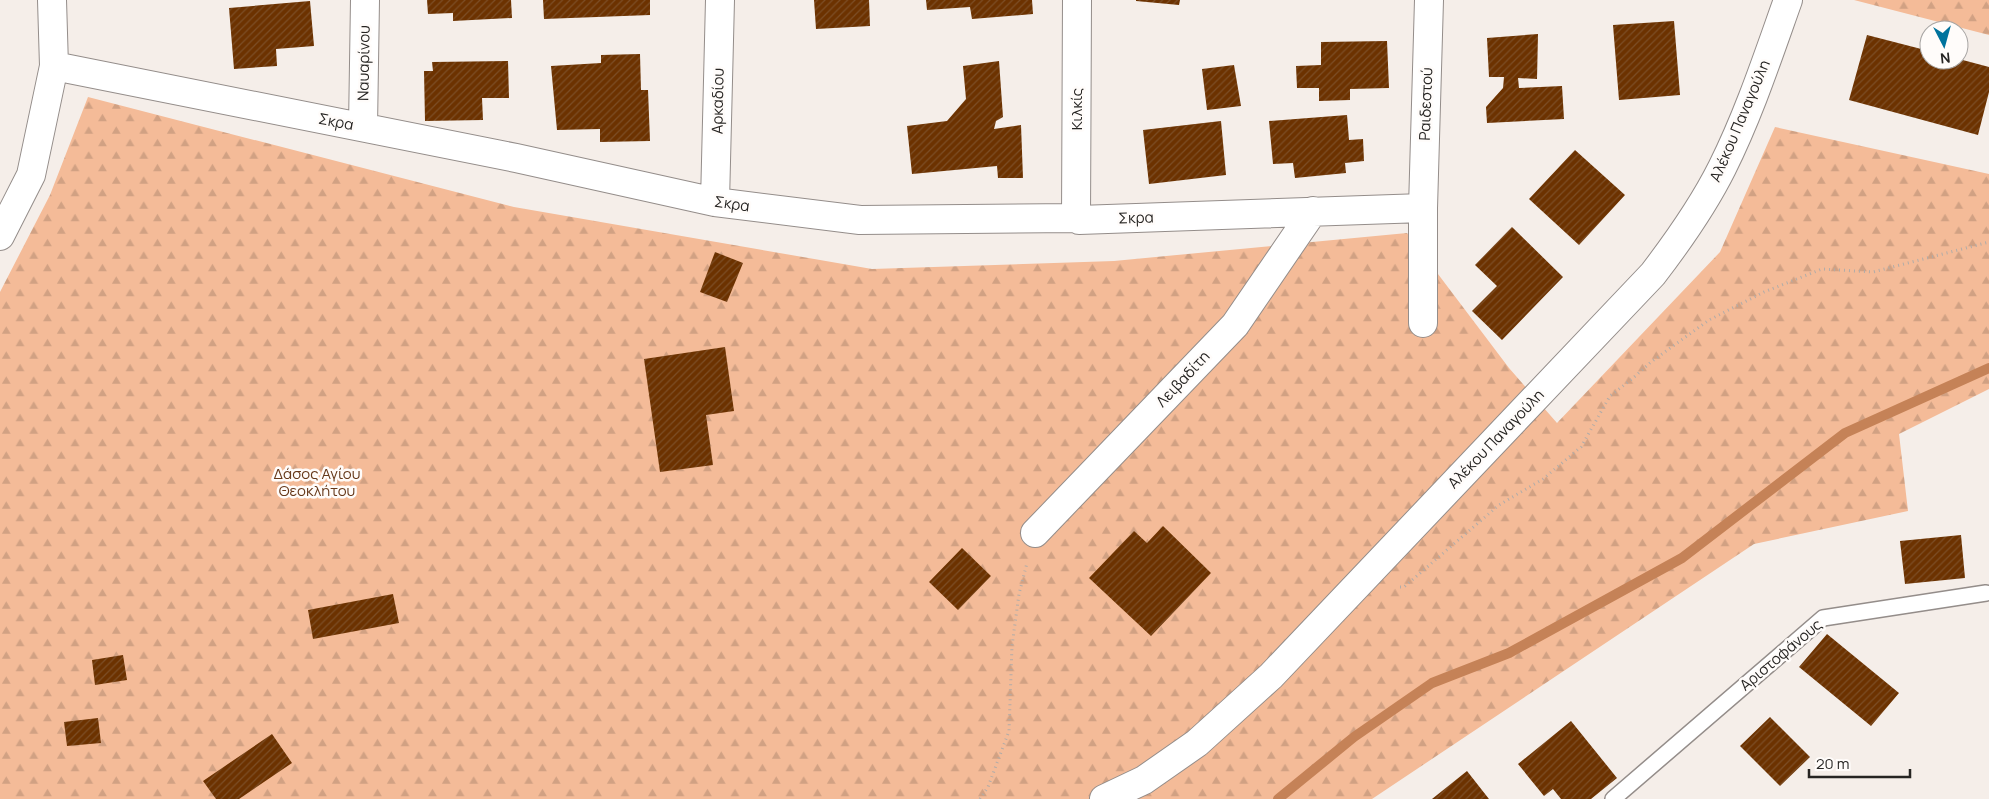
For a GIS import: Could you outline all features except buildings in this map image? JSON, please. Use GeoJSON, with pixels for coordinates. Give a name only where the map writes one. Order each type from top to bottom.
{"type":"FeatureCollection","features":[{"type":"Feature","properties":{"kind":"street"},"geometry":{"type":"LineString","coordinates":[[0,236],[32,175],[54,66],[52,0]]}},
{"type":"Feature","properties":{"kind":"street","name":"Ναυαρίνου"},"geometry":{"type":"LineString","coordinates":[[362,127],[365,0]]}},
{"type":"Feature","properties":{"kind":"street","name":"Αρκαδίου"},"geometry":{"type":"LineString","coordinates":[[715,202],[720,0]]}},
{"type":"Feature","properties":{"kind":"street","name":"Κιλκίς"},"geometry":{"type":"LineString","coordinates":[[1076,218],[1078,0]]}},
{"type":"Feature","properties":{"kind":"street","name":"Ραιδεστού"},"geometry":{"type":"LineString","coordinates":[[1423,324],[1423,208],[1429,0]]}},
{"type":"Feature","properties":{"kind":"street","name":"Αλέκου Παναγούλη"},"geometry":{"type":"LineString","coordinates":[[1104,799],[1144,780],[1197,743],[1271,676],[1653,274],[1677,243],[1709,192],[1733,146],[1764,68],[1788,0]]}},
{"type":"Feature","properties":{"kind":"street","name":"Σκρα"},"geometry":{"type":"LineString","coordinates":[[54,66],[516,158],[715,202],[860,220],[1076,218],[1079,220],[1423,208]]}},
{"type":"Feature","properties":{"kind":"street","name":"Λειβαδίτη"},"geometry":{"type":"LineString","coordinates":[[1035,533],[1235,324],[1313,211]]}},
{"type":"Feature","properties":{"kind":"lane","name":"Αριστοφάνους"},"geometry":{"type":"LineString","coordinates":[[1612,799],[1823,618],[1986,593]]}},
{"type":"Feature","properties":{"kind":"path"},"geometry":{"type":"LineString","coordinates":[[1352,590],[1404,587],[1499,505],[1543,479],[1581,447],[1610,396],[1651,362],[1709,320],[1764,292],[1822,268],[1873,272],[1989,242]]}},
{"type":"Feature","properties":{"kind":"path"},"geometry":{"type":"LineString","coordinates":[[980,799],[988,788],[1009,731],[1019,594],[1035,533]]}},
{"type":"Feature","properties":{"kind":"green space"},"geometry":{"type":"Polygon","coordinates":[[[1854,0],[1989,0],[1989,35],[1969,30],[1969,20],[1931,20],[1854,0]]]}},
{"type":"Feature","properties":{"kind":"green space","name":"Δάσος Αγίου Θεοκλήτου"},"geometry":{"type":"Polygon","coordinates":[[[88,97],[514,207],[872,269],[1114,261],[1407,233],[1509,368],[1557,423],[1720,252],[1775,127],[1989,174],[1989,389],[1899,434],[1908,511],[1754,544],[1372,799],[0,799],[0,292],[50,195],[88,97]]]}},
{"type":"Feature","properties":{"kind":"waterway"},"geometry":{"type":"LineString","coordinates":[[1278,799],[1354,737],[1432,683],[1509,653],[1682,558],[1845,433],[1989,368]]}}]}
